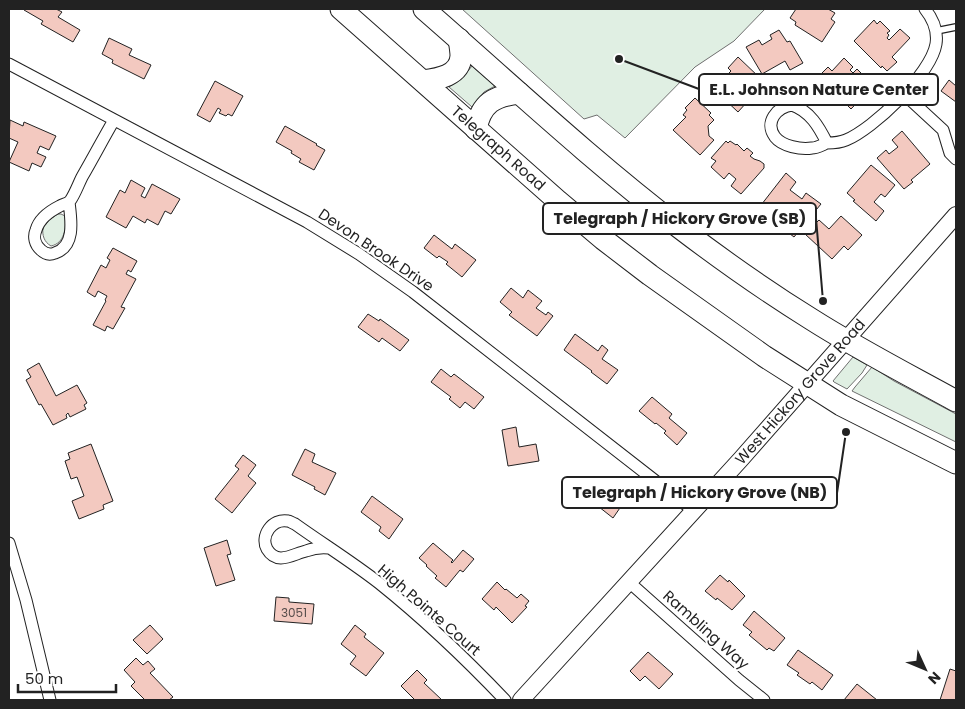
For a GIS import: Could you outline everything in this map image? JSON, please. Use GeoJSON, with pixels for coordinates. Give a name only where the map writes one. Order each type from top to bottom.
{"type":"FeatureCollection","features":[{"type":"Feature","properties":{"kind":"highway","name":"Telegraph Road"},"geometry":{"type":"LineString","coordinates":[[341,9],[580,220],[650,275],[713,321],[841,405],[956,463]]}},
{"type":"Feature","properties":{"kind":"highway"},"geometry":{"type":"LineString","coordinates":[[424,9],[597,162],[681,229],[810,319],[956,401]]}},
{"type":"Feature","properties":{"kind":"highway"},"geometry":{"type":"LineString","coordinates":[[423,81],[440,79],[453,72],[461,58],[459,39]]}},
{"type":"Feature","properties":{"kind":"highway"},"geometry":{"type":"LineString","coordinates":[[476,129],[480,114],[489,102],[498,97],[519,93]]}},
{"type":"Feature","properties":{"kind":"street"},"geometry":{"type":"LineString","coordinates":[[827,143],[821,130],[801,108],[792,105],[785,106],[773,116],[772,131],[779,141],[803,149],[846,140],[862,131],[904,94],[933,55],[936,31],[931,18],[924,9]]}},
{"type":"Feature","properties":{"kind":"street","name":"Devon Brook Drive"},"geometry":{"type":"LineString","coordinates":[[9,64],[307,222],[359,254],[413,292],[694,512]]}},
{"type":"Feature","properties":{"kind":"street"},"geometry":{"type":"LineString","coordinates":[[904,94],[943,130],[956,133]]}},
{"type":"Feature","properties":{"kind":"street"},"geometry":{"type":"LineString","coordinates":[[69,202],[114,120]]}},
{"type":"Feature","properties":{"kind":"street"},"geometry":{"type":"LineString","coordinates":[[943,130],[950,153],[956,159]]}},
{"type":"Feature","properties":{"kind":"street","name":"West Hickory Grove Road"},"geometry":{"type":"LineString","coordinates":[[521,700],[694,512],[956,215]]}},
{"type":"Feature","properties":{"kind":"street","name":"High Pointe Court"},"geometry":{"type":"LineString","coordinates":[[329,548],[320,547],[283,558],[271,554],[265,543],[268,529],[272,524],[280,521],[288,521],[295,524],[329,548],[377,582],[413,611],[505,700]]}},
{"type":"Feature","properties":{"kind":"street"},"geometry":{"type":"LineString","coordinates":[[9,543],[26,600],[50,700]]}},
{"type":"Feature","properties":{"kind":"street","name":"Rambling Way"},"geometry":{"type":"LineString","coordinates":[[629,582],[764,700]]}},
{"type":"Feature","properties":{"kind":"lane"},"geometry":{"type":"LineString","coordinates":[[936,31],[956,27]]}},
{"type":"Feature","properties":{"kind":"green space"},"geometry":{"type":"Polygon","coordinates":[[[462,9],[765,9],[734,41],[695,67],[625,138],[597,115],[584,119],[462,9]]]}},
{"type":"Feature","properties":{"kind":"green space"},"geometry":{"type":"Polygon","coordinates":[[[472,66],[495,86],[484,92],[472,107],[449,87],[463,77],[472,66]]]}},
{"type":"Feature","properties":{"kind":"green space"},"geometry":{"type":"Polygon","coordinates":[[[58,214],[65,216],[65,230],[59,242],[51,246],[44,238],[43,228],[50,219],[58,214]]]}},
{"type":"Feature","properties":{"kind":"green space"},"geometry":{"type":"Polygon","coordinates":[[[853,357],[867,365],[847,389],[833,381],[853,357]]]}},
{"type":"Feature","properties":{"kind":"green space"},"geometry":{"type":"Polygon","coordinates":[[[872,367],[956,414],[956,442],[852,391],[872,367]]]}},
{"type":"Feature","properties":{"kind":"building"},"geometry":{"type":"Polygon","coordinates":[[[24,9],[56,9],[62,12],[58,17],[80,30],[73,42],[41,24],[43,21],[24,9]]]}},
{"type":"Feature","properties":{"kind":"building"},"geometry":{"type":"Polygon","coordinates":[[[796,9],[828,9],[835,13],[831,19],[835,22],[822,42],[795,25],[796,22],[790,18],[796,9]]]}},
{"type":"Feature","properties":{"kind":"building"},"geometry":{"type":"Polygon","coordinates":[[[874,20],[877,24],[880,21],[890,31],[887,33],[889,40],[900,29],[910,38],[892,57],[897,62],[887,71],[882,66],[881,68],[854,41],[874,20]]]}},
{"type":"Feature","properties":{"kind":"building"},"geometry":{"type":"Polygon","coordinates":[[[779,30],[787,42],[790,41],[803,63],[790,70],[785,61],[762,74],[746,47],[759,40],[762,45],[772,39],[770,35],[779,30]]]}},
{"type":"Feature","properties":{"kind":"building"},"geometry":{"type":"Polygon","coordinates":[[[109,38],[132,49],[129,55],[151,65],[144,79],[112,63],[113,60],[102,54],[109,38]]]}},
{"type":"Feature","properties":{"kind":"building"},"geometry":{"type":"Polygon","coordinates":[[[738,57],[760,78],[741,97],[747,102],[738,112],[721,96],[723,94],[712,84],[717,77],[721,81],[731,71],[728,68],[738,57]]]}},
{"type":"Feature","properties":{"kind":"building"},"geometry":{"type":"Polygon","coordinates":[[[844,58],[853,67],[850,70],[853,73],[857,69],[866,78],[864,80],[872,87],[851,109],[836,94],[839,91],[835,85],[824,95],[812,83],[828,67],[832,71],[844,58]]]}},
{"type":"Feature","properties":{"kind":"building"},"geometry":{"type":"Polygon","coordinates":[[[949,80],[956,86],[956,102],[941,91],[949,80]]]}},
{"type":"Feature","properties":{"kind":"building"},"geometry":{"type":"Polygon","coordinates":[[[215,81],[243,96],[232,116],[219,113],[221,110],[218,108],[210,122],[197,115],[215,81]]]}},
{"type":"Feature","properties":{"kind":"building"},"geometry":{"type":"Polygon","coordinates":[[[695,98],[711,113],[709,115],[714,120],[708,126],[709,136],[714,140],[700,155],[673,130],[686,117],[683,115],[687,110],[685,108],[695,98]]]}},
{"type":"Feature","properties":{"kind":"building"},"geometry":{"type":"Polygon","coordinates":[[[10,120],[23,126],[24,122],[56,136],[49,150],[40,146],[37,153],[46,157],[41,167],[32,163],[29,171],[9,162],[18,142],[9,138],[10,120]]]}},
{"type":"Feature","properties":{"kind":"building"},"geometry":{"type":"Polygon","coordinates":[[[285,126],[325,150],[314,170],[299,162],[301,159],[291,153],[292,151],[276,142],[285,126]]]}},
{"type":"Feature","properties":{"kind":"building"},"geometry":{"type":"Polygon","coordinates":[[[902,131],[930,164],[911,180],[913,182],[904,189],[877,158],[886,150],[889,154],[898,147],[892,140],[902,131]]]}},
{"type":"Feature","properties":{"kind":"building"},"geometry":{"type":"Polygon","coordinates":[[[726,141],[737,144],[744,151],[747,148],[753,153],[750,156],[764,164],[764,168],[741,194],[731,186],[736,179],[729,173],[724,179],[711,167],[716,161],[711,158],[726,141]]]}},
{"type":"Feature","properties":{"kind":"building"},"geometry":{"type":"Polygon","coordinates":[[[871,165],[895,185],[885,197],[881,194],[874,202],[884,211],[876,221],[853,201],[855,200],[847,193],[871,165]]]}},
{"type":"Feature","properties":{"kind":"building"},"geometry":{"type":"Polygon","coordinates":[[[786,173],[796,182],[790,190],[802,199],[806,193],[821,204],[794,237],[758,209],[786,173]]]}},
{"type":"Feature","properties":{"kind":"building"},"geometry":{"type":"Polygon","coordinates":[[[131,180],[145,188],[141,196],[145,198],[152,184],[180,199],[171,214],[165,211],[158,225],[147,219],[145,223],[133,216],[126,228],[106,217],[120,190],[125,193],[131,180]]]}},
{"type":"Feature","properties":{"kind":"building"},"geometry":{"type":"Polygon","coordinates":[[[841,216],[862,235],[848,250],[844,246],[832,259],[805,234],[819,220],[829,229],[841,216]]]}},
{"type":"Feature","properties":{"kind":"building"},"geometry":{"type":"Polygon","coordinates":[[[434,235],[452,249],[455,244],[476,260],[462,277],[446,264],[448,262],[439,256],[437,258],[424,248],[434,235]]]}},
{"type":"Feature","properties":{"kind":"building"},"geometry":{"type":"Polygon","coordinates":[[[113,248],[137,261],[131,272],[128,270],[126,274],[136,279],[121,307],[125,308],[113,329],[107,326],[105,331],[93,325],[107,296],[98,291],[95,297],[87,292],[101,265],[106,268],[110,260],[107,258],[113,248]]]}},
{"type":"Feature","properties":{"kind":"building"},"geometry":{"type":"Polygon","coordinates":[[[511,288],[523,298],[528,290],[542,301],[536,308],[546,315],[548,312],[553,316],[537,336],[509,315],[512,312],[500,302],[511,288]]]}},
{"type":"Feature","properties":{"kind":"building"},"geometry":{"type":"Polygon","coordinates":[[[368,314],[379,321],[380,319],[409,340],[400,351],[382,338],[379,342],[358,327],[368,314]]]}},
{"type":"Feature","properties":{"kind":"building"},"geometry":{"type":"Polygon","coordinates":[[[575,334],[598,351],[602,345],[608,350],[602,359],[618,370],[607,384],[564,350],[575,334]]]}},
{"type":"Feature","properties":{"kind":"building"},"geometry":{"type":"Polygon","coordinates":[[[39,363],[56,396],[77,385],[87,403],[84,405],[86,409],[70,417],[68,413],[66,415],[67,418],[53,425],[41,404],[39,405],[26,380],[31,377],[27,370],[39,363]]]}},
{"type":"Feature","properties":{"kind":"building"},"geometry":{"type":"Polygon","coordinates":[[[441,369],[451,377],[454,374],[484,397],[474,409],[465,402],[460,408],[449,399],[451,397],[431,382],[441,369]]]}},
{"type":"Feature","properties":{"kind":"building"},"geometry":{"type":"Polygon","coordinates":[[[652,397],[672,414],[669,418],[687,433],[677,445],[664,433],[666,431],[639,411],[652,397]]]}},
{"type":"Feature","properties":{"kind":"building"},"geometry":{"type":"Polygon","coordinates":[[[516,427],[519,447],[536,444],[539,461],[508,466],[502,430],[516,427]]]}},
{"type":"Feature","properties":{"kind":"building"},"geometry":{"type":"Polygon","coordinates":[[[91,444],[113,501],[103,505],[104,509],[79,519],[72,501],[84,496],[77,477],[71,479],[65,461],[70,459],[68,453],[91,444]]]}},
{"type":"Feature","properties":{"kind":"building"},"geometry":{"type":"Polygon","coordinates":[[[305,449],[315,454],[312,462],[336,473],[325,495],[314,489],[315,487],[292,475],[305,449]]]}},
{"type":"Feature","properties":{"kind":"building"},"geometry":{"type":"Polygon","coordinates":[[[243,455],[256,465],[248,476],[256,483],[232,513],[215,499],[239,469],[235,466],[243,455]]]}},
{"type":"Feature","properties":{"kind":"building"},"geometry":{"type":"Polygon","coordinates":[[[582,479],[592,487],[595,484],[622,505],[613,518],[594,503],[591,506],[573,492],[582,479]]]}},
{"type":"Feature","properties":{"kind":"building"},"geometry":{"type":"Polygon","coordinates":[[[372,496],[403,519],[389,539],[379,531],[381,527],[361,512],[372,496]]]}},
{"type":"Feature","properties":{"kind":"building"},"geometry":{"type":"Polygon","coordinates":[[[227,540],[231,554],[227,555],[235,580],[216,586],[204,548],[227,540]]]}},
{"type":"Feature","properties":{"kind":"building"},"geometry":{"type":"Polygon","coordinates":[[[433,543],[453,560],[452,563],[463,550],[474,559],[463,572],[460,570],[446,587],[435,578],[437,576],[419,558],[433,543]]]}},
{"type":"Feature","properties":{"kind":"building"},"geometry":{"type":"Polygon","coordinates":[[[720,575],[728,582],[729,580],[745,596],[732,610],[705,591],[720,575]]]}},
{"type":"Feature","properties":{"kind":"building"},"geometry":{"type":"Polygon","coordinates":[[[497,582],[517,598],[521,594],[529,601],[525,606],[527,607],[512,623],[496,607],[494,610],[482,599],[497,582]]]}},
{"type":"Feature","properties":{"kind":"building"},"geometry":{"type":"Polygon","coordinates":[[[276,597],[289,598],[289,602],[314,604],[312,624],[274,621],[276,597]]]}},
{"type":"Feature","properties":{"kind":"building"},"geometry":{"type":"Polygon","coordinates":[[[754,611],[785,638],[774,651],[769,648],[767,650],[749,635],[752,632],[743,625],[754,611]]]}},
{"type":"Feature","properties":{"kind":"building"},"geometry":{"type":"Polygon","coordinates":[[[150,625],[163,639],[147,654],[133,640],[150,625]]]}},
{"type":"Feature","properties":{"kind":"building"},"geometry":{"type":"Polygon","coordinates":[[[355,625],[366,634],[364,637],[384,653],[366,676],[350,664],[356,656],[341,644],[355,625]]]}},
{"type":"Feature","properties":{"kind":"building"},"geometry":{"type":"Polygon","coordinates":[[[798,650],[833,675],[822,690],[812,682],[810,684],[797,675],[799,673],[787,665],[798,650]]]}},
{"type":"Feature","properties":{"kind":"building"},"geometry":{"type":"Polygon","coordinates":[[[648,652],[673,674],[659,689],[645,676],[640,681],[630,671],[648,652]]]}},
{"type":"Feature","properties":{"kind":"building"},"geometry":{"type":"Polygon","coordinates":[[[136,658],[143,665],[148,661],[155,669],[150,673],[173,697],[169,700],[145,700],[131,686],[135,682],[124,670],[136,658]]]}},
{"type":"Feature","properties":{"kind":"building"},"geometry":{"type":"Polygon","coordinates":[[[950,669],[956,671],[956,700],[940,700],[950,669]]]}},
{"type":"Feature","properties":{"kind":"building"},"geometry":{"type":"Polygon","coordinates":[[[417,670],[427,680],[424,683],[442,700],[415,700],[401,686],[417,670]]]}},
{"type":"Feature","properties":{"kind":"building"},"geometry":{"type":"Polygon","coordinates":[[[857,684],[877,700],[844,700],[857,684]]]}},
{"type":"Feature","properties":{"kind":"place","name":"E.L. Johnson Nature Center"},"geometry":{"type":"Point","coordinates":[619,59]}},
{"type":"Feature","properties":{"kind":"place","name":"Telegraph / Hickory Grove (SB)"},"geometry":{"type":"Point","coordinates":[823,301]}},
{"type":"Feature","properties":{"kind":"place","name":"Telegraph / Hickory Grove (NB)"},"geometry":{"type":"Point","coordinates":[846,432]}}]}
